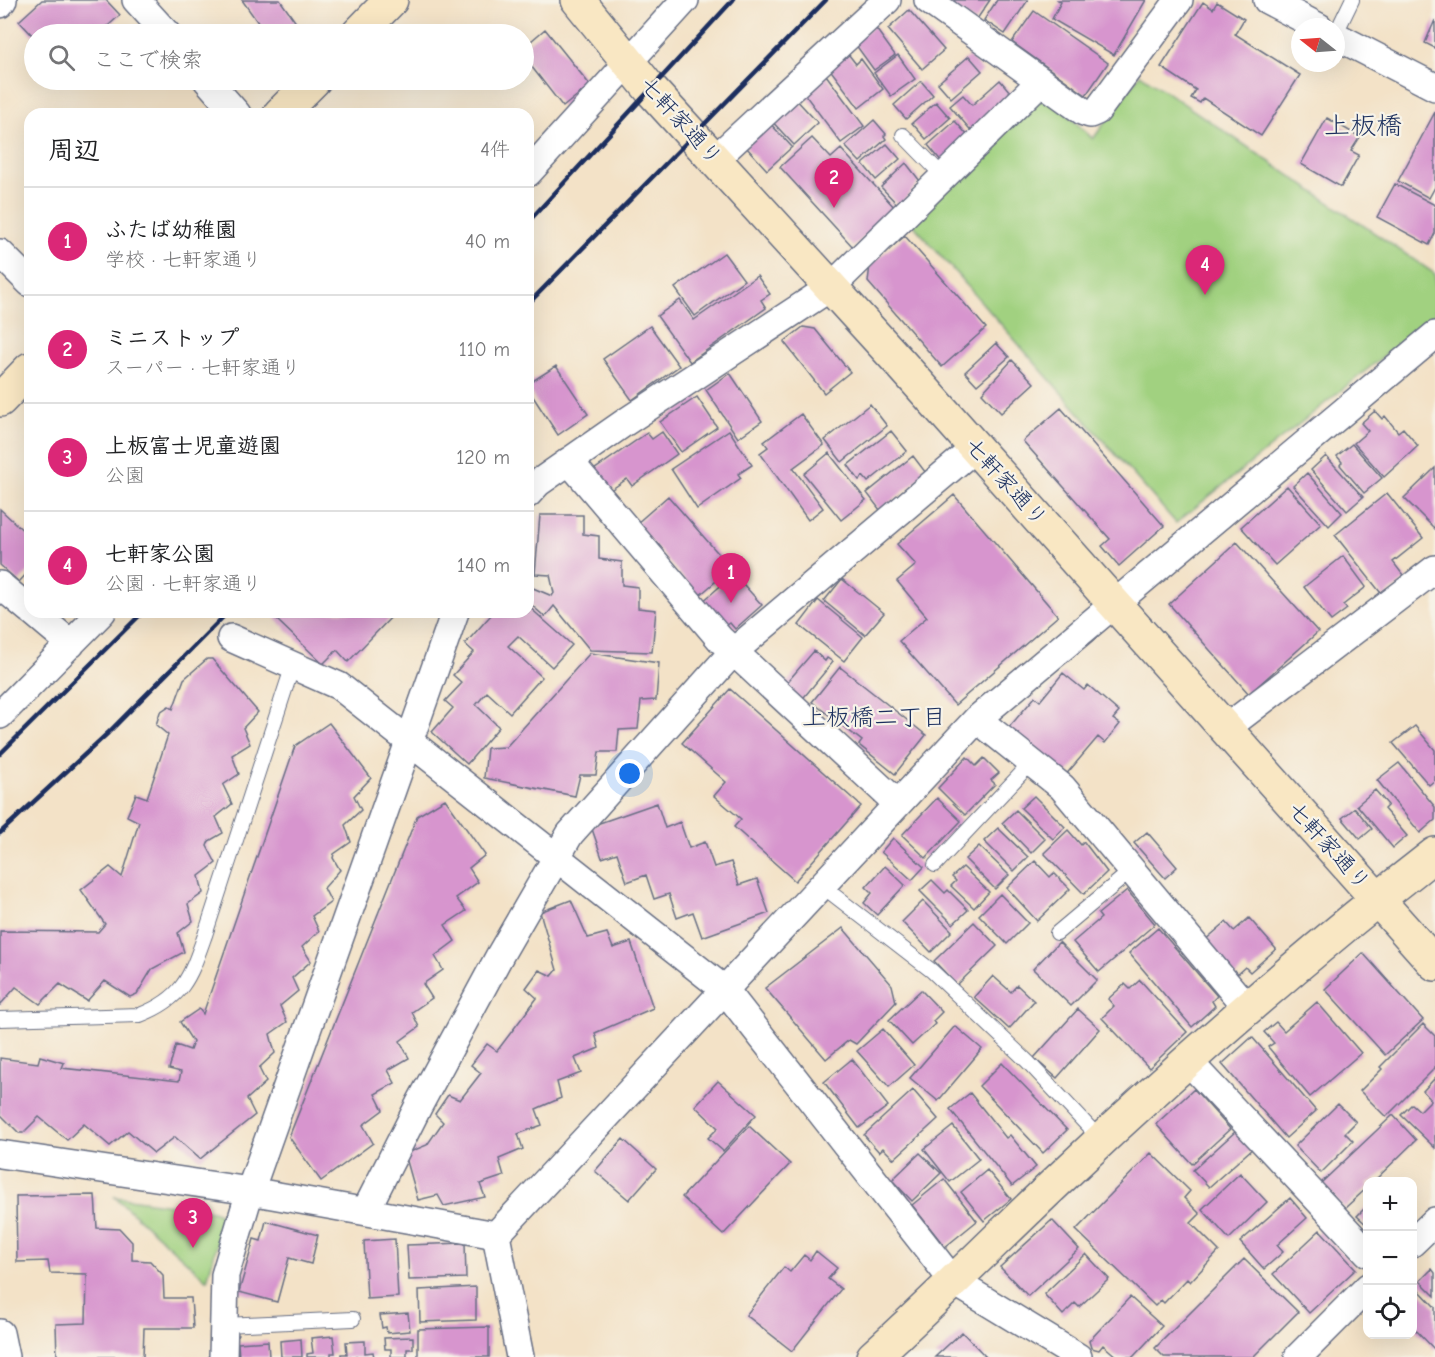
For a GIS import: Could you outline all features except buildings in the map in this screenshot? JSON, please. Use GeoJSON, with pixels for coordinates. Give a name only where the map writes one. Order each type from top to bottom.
{"type":"FeatureCollection","features":[{"type":"Feature","properties":{"kind":"street"},"geometry":{"type":"LineString","coordinates":[[0,4],[3,0]]}},
{"type":"Feature","properties":{"kind":"street"},"geometry":{"type":"LineString","coordinates":[[136,0],[158,24]]}},
{"type":"Feature","properties":{"kind":"street"},"geometry":{"type":"LineString","coordinates":[[368,24],[392,0]]}},
{"type":"Feature","properties":{"kind":"street","name":"七軒家通り"},"geometry":{"type":"LineString","coordinates":[[578,0],[627,61],[975,447],[1435,964]]}},
{"type":"Feature","properties":{"kind":"street"},"geometry":{"type":"LineString","coordinates":[[534,166],[627,61],[685,0]]}},
{"type":"Feature","properties":{"kind":"street"},"geometry":{"type":"LineString","coordinates":[[715,159],[887,0]]}},
{"type":"Feature","properties":{"kind":"street"},"geometry":{"type":"LineString","coordinates":[[928,0],[1084,112],[1090,114],[1097,111],[1179,0]]}},
{"type":"Feature","properties":{"kind":"street"},"geometry":{"type":"LineString","coordinates":[[1267,0],[1301,18]]}},
{"type":"Feature","properties":{"kind":"street"},"geometry":{"type":"LineString","coordinates":[[1345,40],[1435,87]]}},
{"type":"Feature","properties":{"kind":"street"},"geometry":{"type":"LineString","coordinates":[[534,487],[569,461],[831,287],[1041,81]]}},
{"type":"Feature","properties":{"kind":"street"},"geometry":{"type":"LineString","coordinates":[[216,90],[232,108]]}},
{"type":"Feature","properties":{"kind":"street"},"geometry":{"type":"LineString","coordinates":[[286,108],[304,90]]}},
{"type":"Feature","properties":{"kind":"street"},"geometry":{"type":"LineString","coordinates":[[0,253],[24,277]]}},
{"type":"Feature","properties":{"kind":"street"},"geometry":{"type":"LineString","coordinates":[[496,1235],[976,719],[1435,335]]}},
{"type":"Feature","properties":{"kind":"street"},"geometry":{"type":"LineString","coordinates":[[0,400],[24,375]]}},
{"type":"Feature","properties":{"kind":"street"},"geometry":{"type":"LineString","coordinates":[[366,1210],[424,1095],[570,834],[733,652],[975,447]]}},
{"type":"Feature","properties":{"kind":"street"},"geometry":{"type":"LineString","coordinates":[[569,461],[733,652],[897,803]]}},
{"type":"Feature","properties":{"kind":"street"},"geometry":{"type":"LineString","coordinates":[[1225,729],[1435,569]]}},
{"type":"Feature","properties":{"kind":"street"},"geometry":{"type":"LineString","coordinates":[[0,585],[24,605]]}},
{"type":"Feature","properties":{"kind":"street"},"geometry":{"type":"LineString","coordinates":[[39,618],[71,644]]}},
{"type":"Feature","properties":{"kind":"street"},"geometry":{"type":"LineString","coordinates":[[0,715],[96,618]]}},
{"type":"Feature","properties":{"kind":"street"},"geometry":{"type":"LineString","coordinates":[[223,1357],[225,1275],[250,1191],[453,618]]}},
{"type":"Feature","properties":{"kind":"street"},"geometry":{"type":"LineString","coordinates":[[231,639],[339,686],[726,990],[953,1281],[1070,1356]]}},
{"type":"Feature","properties":{"kind":"street"},"geometry":{"type":"LineString","coordinates":[[976,719],[1062,787],[1247,1008]]}},
{"type":"Feature","properties":{"kind":"street"},"geometry":{"type":"LineString","coordinates":[[873,1357],[1101,1140],[1247,1008],[1377,899],[1435,854]]}},
{"type":"Feature","properties":{"kind":"street"},"geometry":{"type":"LineString","coordinates":[[1188,1061],[1363,1249]]}},
{"type":"Feature","properties":{"kind":"street"},"geometry":{"type":"LineString","coordinates":[[0,1154],[250,1191],[496,1235]]}},
{"type":"Feature","properties":{"kind":"street"},"geometry":{"type":"LineString","coordinates":[[1417,1239],[1435,1221]]}},
{"type":"Feature","properties":{"kind":"street"},"geometry":{"type":"LineString","coordinates":[[496,1235],[520,1357]]}},
{"type":"Feature","properties":{"kind":"street"},"geometry":{"type":"LineString","coordinates":[[1298,1357],[1363,1292]]}},
{"type":"Feature","properties":{"kind":"street"},"geometry":{"type":"LineString","coordinates":[[0,1333],[5,1357]]}},
{"type":"Feature","properties":{"kind":"lane"},"geometry":{"type":"LineString","coordinates":[[1344,18],[1352,0]]}},
{"type":"Feature","properties":{"kind":"lane"},"geometry":{"type":"LineString","coordinates":[[903,135],[943,176]]}},
{"type":"Feature","properties":{"kind":"lane"},"geometry":{"type":"LineString","coordinates":[[0,1019],[140,1015],[159,1007],[177,994],[190,976],[205,935],[293,665]]}},
{"type":"Feature","properties":{"kind":"lane"},"geometry":{"type":"LineString","coordinates":[[935,865],[1032,763]]}},
{"type":"Feature","properties":{"kind":"lane"},"geometry":{"type":"LineString","coordinates":[[1057,933],[1132,870]]}},
{"type":"Feature","properties":{"kind":"lane"},"geometry":{"type":"LineString","coordinates":[[822,886],[932,971],[1028,1062],[1101,1140]]}},
{"type":"Feature","properties":{"kind":"lane"},"geometry":{"type":"LineString","coordinates":[[224,1325],[353,1318]]}},
{"type":"Feature","properties":{"kind":"green space"},"geometry":{"type":"Polygon","coordinates":[[[1140,74],[1435,274],[1435,315],[1176,523],[910,221],[1041,89],[1093,139],[1140,74]]]}},
{"type":"Feature","properties":{"kind":"green space"},"geometry":{"type":"Polygon","coordinates":[[[115,1197],[212,1211],[225,1216],[207,1280],[115,1197]]]}},
{"type":"Feature","properties":{"kind":"railway"},"geometry":{"type":"LineString","coordinates":[[534,216],[733,0]]}},
{"type":"Feature","properties":{"kind":"railway"},"geometry":{"type":"LineString","coordinates":[[534,298],[826,0]]}},
{"type":"Feature","properties":{"kind":"railway"},"geometry":{"type":"LineString","coordinates":[[0,754],[137,618]]}},
{"type":"Feature","properties":{"kind":"railway"},"geometry":{"type":"LineString","coordinates":[[0,833],[108,733],[222,618]]}},
{"type":"Feature","properties":{"kind":"place","name":"ミニストップ"},"geometry":{"type":"Point","coordinates":[834,208]}},
{"type":"Feature","properties":{"kind":"place","name":"七軒家公園"},"geometry":{"type":"Point","coordinates":[1205,295]}},
{"type":"Feature","properties":{"kind":"place","name":"ふたば幼稚園"},"geometry":{"type":"Point","coordinates":[731,603]}},
{"type":"Feature","properties":{"kind":"place","name":"上板富士児童遊園"},"geometry":{"type":"Point","coordinates":[193,1248]}},
{"type":"Feature","properties":{"kind":"district","name":"上板橋"},"geometry":{"type":"Point","coordinates":[1363,126]}},
{"type":"Feature","properties":{"kind":"district","name":"上板橋二丁目"},"geometry":{"type":"Point","coordinates":[874,717]}}]}
